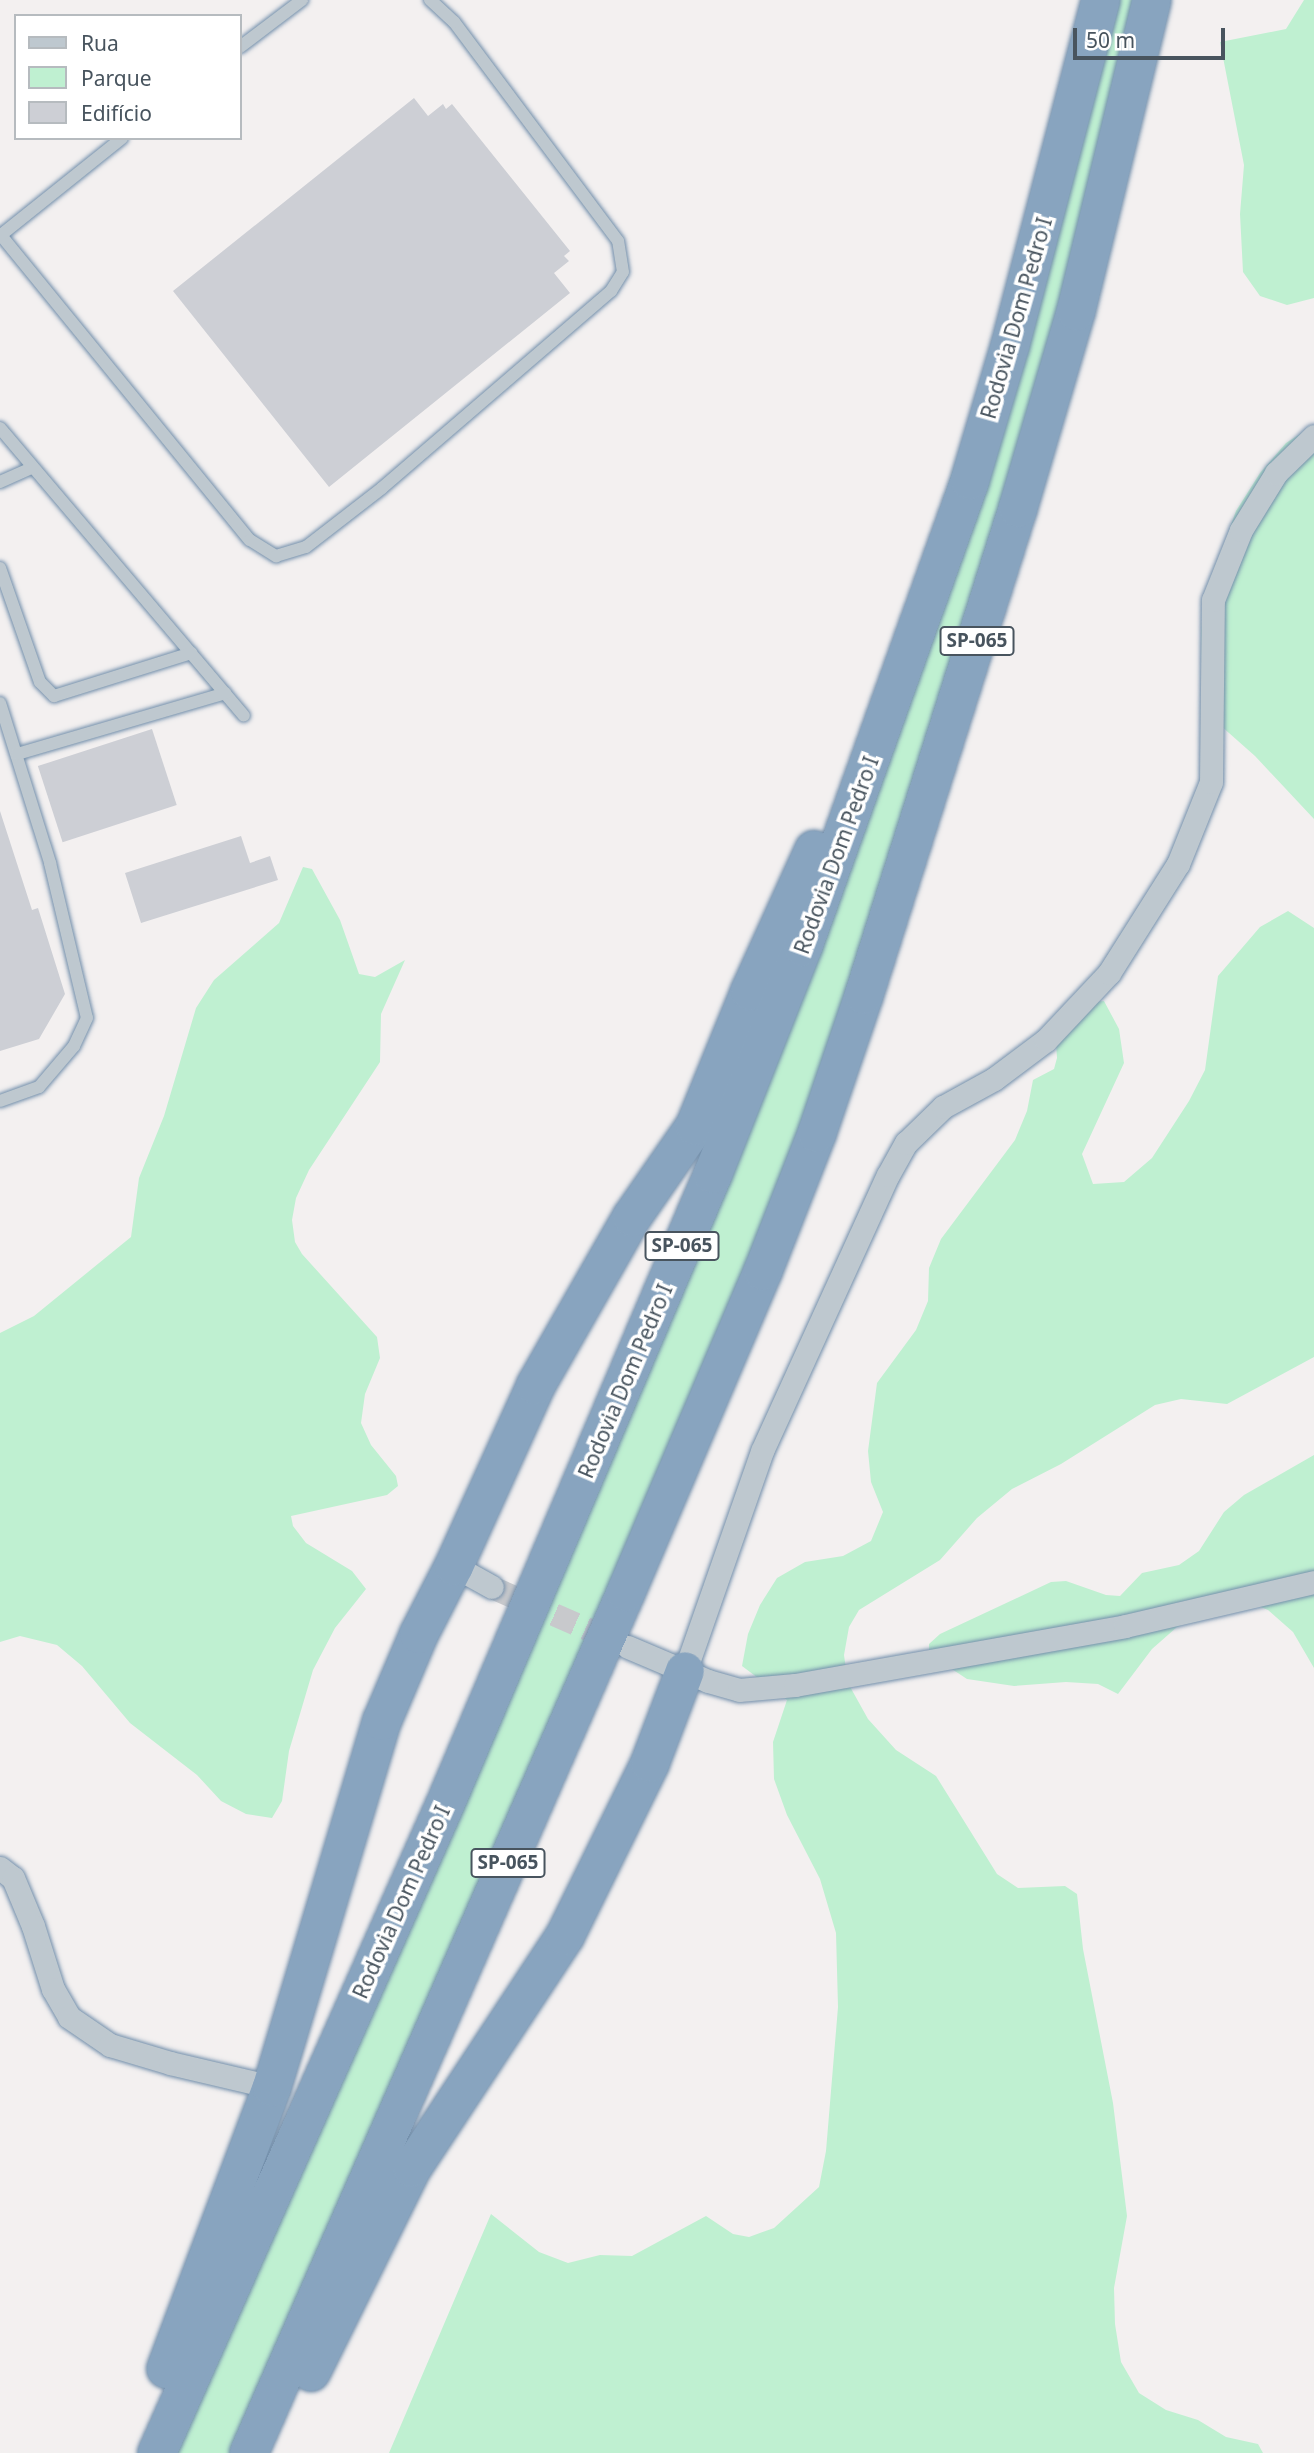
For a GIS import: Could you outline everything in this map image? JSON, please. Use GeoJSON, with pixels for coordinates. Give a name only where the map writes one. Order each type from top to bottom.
{"type":"FeatureCollection","features":[{"type":"Feature","properties":{"kind":"highway","name":"Rodovia Dom Pedro I"},"geometry":{"type":"LineString","coordinates":[[157,2453],[444,1807],[713,1174],[803,947],[970,480],[1013,332],[1101,0]]}},
{"type":"Feature","properties":{"kind":"highway","name":"SP-065"},"geometry":{"type":"LineString","coordinates":[[249,2453],[626,1592],[762,1271],[817,1133],[864,995],[1018,508],[1076,312],[1152,0]]}},
{"type":"Feature","properties":{"kind":"highway"},"geometry":{"type":"LineString","coordinates":[[135,2453],[272,2087],[382,1721],[419,1634],[454,1566],[536,1385],[632,1217],[695,1126],[750,990],[832,811],[970,480]]}},
{"type":"Feature","properties":{"kind":"highway"},"geometry":{"type":"LineString","coordinates":[[273,2453],[412,2168],[565,1936],[650,1763],[685,1671]]}},
{"type":"Feature","properties":{"kind":"street"},"geometry":{"type":"LineString","coordinates":[[685,1671],[762,1451],[888,1175],[906,1143],[943,1108],[994,1079],[1046,1040],[1109,973],[1178,864],[1211,782],[1213,600],[1241,530],[1276,473],[1314,436]]}},
{"type":"Feature","properties":{"kind":"street"},"geometry":{"type":"LineString","coordinates":[[454,1566],[492,1587]]}},
{"type":"Feature","properties":{"kind":"street"},"geometry":{"type":"LineString","coordinates":[[628,1647],[739,1690],[795,1685],[1125,1626],[1314,1582]]}},
{"type":"Feature","properties":{"kind":"street"},"geometry":{"type":"LineString","coordinates":[[0,1868],[13,1878],[33,1926],[53,1989],[69,2017],[110,2045],[170,2063],[272,2087]]}},
{"type":"Feature","properties":{"kind":"lane"},"geometry":{"type":"LineString","coordinates":[[242,45],[302,0]]}},
{"type":"Feature","properties":{"kind":"lane"},"geometry":{"type":"LineString","coordinates":[[119,140],[0,234],[250,540],[276,556],[306,547],[382,488],[611,291],[623,272],[618,241],[454,22],[430,0]]}},
{"type":"Feature","properties":{"kind":"lane"},"geometry":{"type":"LineString","coordinates":[[0,428],[244,716]]}},
{"type":"Feature","properties":{"kind":"lane"},"geometry":{"type":"LineString","coordinates":[[0,482],[33,467]]}},
{"type":"Feature","properties":{"kind":"lane"},"geometry":{"type":"LineString","coordinates":[[0,568],[40,681],[54,695],[191,653]]}},
{"type":"Feature","properties":{"kind":"lane"},"geometry":{"type":"LineString","coordinates":[[17,754],[225,693]]}},
{"type":"Feature","properties":{"kind":"lane"},"geometry":{"type":"LineString","coordinates":[[0,703],[50,863],[87,1018],[74,1046],[39,1087],[0,1101]]}},
{"type":"Feature","properties":{"kind":"green space"},"geometry":{"type":"Polygon","coordinates":[[[1111,0],[1139,0],[1061,316],[797,1147],[237,2453],[173,2453],[686,1265],[1111,0]]]}},
{"type":"Feature","properties":{"kind":"green space"},"geometry":{"type":"Polygon","coordinates":[[[1304,0],[1314,0],[1314,298],[1287,305],[1260,296],[1243,272],[1240,214],[1244,165],[1220,42],[1286,29],[1304,0]]]}},
{"type":"Feature","properties":{"kind":"green space"},"geometry":{"type":"Polygon","coordinates":[[[1314,425],[1314,819],[1255,756],[1203,710],[1201,632],[1205,596],[1236,511],[1260,473],[1286,443],[1314,425]]]}},
{"type":"Feature","properties":{"kind":"green space"},"geometry":{"type":"Polygon","coordinates":[[[303,867],[312,869],[340,920],[359,974],[375,977],[405,960],[381,1014],[380,1062],[309,1170],[296,1198],[292,1220],[295,1242],[302,1254],[377,1337],[380,1358],[365,1394],[361,1423],[371,1445],[396,1476],[398,1486],[387,1495],[291,1516],[293,1526],[306,1543],[352,1571],[366,1589],[335,1628],[313,1670],[289,1751],[282,1801],[272,1818],[246,1814],[221,1801],[197,1775],[130,1723],[82,1666],[57,1645],[20,1636],[0,1642],[0,1333],[34,1316],[131,1237],[139,1178],[164,1116],[196,1008],[214,980],[279,923],[303,867]]]}},
{"type":"Feature","properties":{"kind":"green space"},"geometry":{"type":"Polygon","coordinates":[[[1288,911],[1314,928],[1314,1357],[1227,1404],[1181,1399],[1155,1405],[1061,1464],[1012,1489],[977,1518],[940,1560],[859,1610],[849,1627],[844,1655],[848,1683],[868,1719],[896,1750],[936,1776],[997,1874],[1018,1888],[1065,1886],[1077,1894],[1083,1949],[1113,2103],[1127,2216],[1114,2288],[1115,2324],[1121,2362],[1139,2393],[1166,2410],[1198,2420],[1226,2437],[1258,2444],[1263,2453],[389,2453],[491,2214],[539,2252],[568,2263],[600,2255],[632,2256],[706,2216],[733,2234],[749,2237],[774,2228],[819,2187],[826,2151],[838,2007],[836,1933],[820,1879],[787,1815],[774,1779],[773,1742],[787,1700],[742,1666],[748,1634],[760,1605],[777,1578],[805,1562],[843,1556],[871,1541],[883,1512],[871,1482],[868,1451],[877,1383],[916,1330],[928,1301],[929,1268],[941,1239],[1015,1140],[1027,1111],[1033,1080],[1054,1069],[1057,1058],[1055,1029],[1073,1004],[1104,1001],[1119,1029],[1124,1063],[1082,1154],[1093,1184],[1124,1182],[1152,1158],[1189,1101],[1205,1070],[1218,976],[1260,927],[1288,911]]]}},
{"type":"Feature","properties":{"kind":"green space"},"geometry":{"type":"Polygon","coordinates":[[[1314,1455],[1314,1668],[1293,1632],[1268,1610],[1239,1598],[1177,1627],[1152,1649],[1118,1694],[1098,1684],[1066,1682],[1014,1686],[967,1679],[929,1654],[929,1644],[940,1634],[1051,1582],[1066,1581],[1106,1595],[1120,1596],[1142,1573],[1179,1565],[1199,1551],[1224,1512],[1244,1495],[1314,1455]]]}},
{"type":"Feature","properties":{"kind":"building"},"geometry":{"type":"Polygon","coordinates":[[[414,98],[428,116],[443,104],[446,109],[452,104],[570,251],[564,256],[569,261],[554,273],[570,293],[329,487],[173,291],[414,98]]]}},
{"type":"Feature","properties":{"kind":"building"},"geometry":{"type":"Polygon","coordinates":[[[152,729],[177,805],[63,842],[38,766],[152,729]]]}},
{"type":"Feature","properties":{"kind":"building"},"geometry":{"type":"Polygon","coordinates":[[[0,811],[32,910],[38,908],[65,994],[39,1039],[0,1051],[0,811]]]}},
{"type":"Feature","properties":{"kind":"building"},"geometry":{"type":"Polygon","coordinates":[[[241,836],[250,863],[270,856],[278,880],[141,923],[125,873],[241,836]]]}},
{"type":"Feature","properties":{"kind":"tunnel"},"geometry":{"type":"LineString","coordinates":[[492,1587],[618,1642]]}}]}
